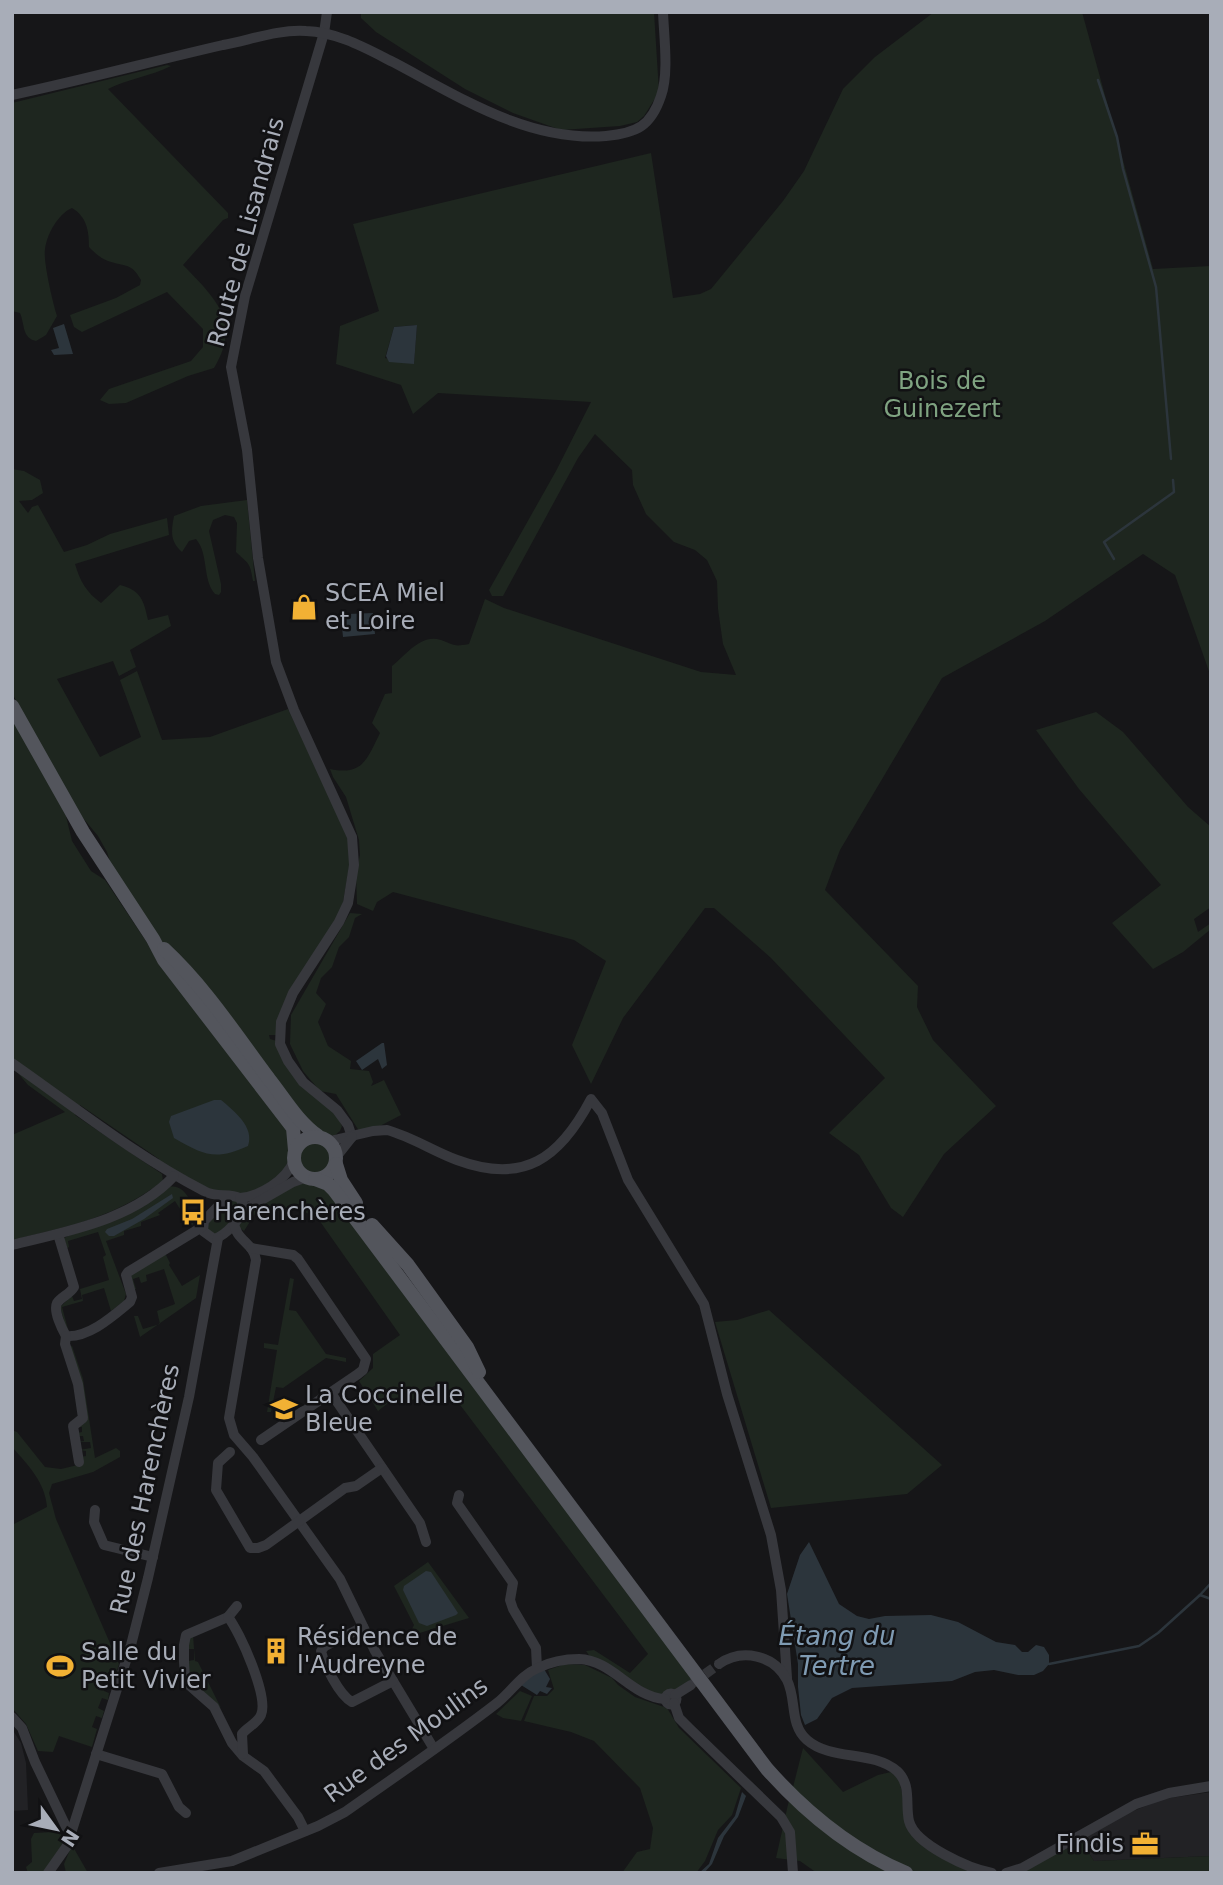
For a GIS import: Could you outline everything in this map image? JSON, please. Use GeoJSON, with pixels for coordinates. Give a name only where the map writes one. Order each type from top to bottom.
{"type":"FeatureCollection","features":[{"type":"Feature","properties":{"kind":"main road"},"geometry":{"type":"LineString","coordinates":[[12,706],[83,832],[164,960],[293,1128],[299,1171],[328,1184],[334,1190],[767,1769],[794,1800],[820,1822],[872,1857],[906,1873]]}},
{"type":"Feature","properties":{"kind":"main road"},"geometry":{"type":"LineString","coordinates":[[153,939],[199,985],[306,1127],[324,1139],[336,1160],[346,1190],[375,1230],[408,1265],[467,1347],[493,1402]]}},
{"type":"Feature","properties":{"kind":"main road"},"geometry":{"type":"LineString","coordinates":[[295,1156],[304,1139],[324,1139]]}},
{"type":"Feature","properties":{"kind":"main road"},"geometry":{"type":"LineString","coordinates":[[311,1178],[328,1175],[336,1160]]}},
{"type":"Feature","properties":{"kind":"street"},"geometry":{"type":"LineString","coordinates":[[324,33],[327,12]]}},
{"type":"Feature","properties":{"kind":"street"},"geometry":{"type":"LineString","coordinates":[[12,96],[279,33],[304,30],[324,33],[365,47],[503,118],[533,129],[565,136],[624,134],[643,127],[652,119],[662,94],[663,12]]}},
{"type":"Feature","properties":{"kind":"street","name":"Route de Lisandrais"},"geometry":{"type":"LineString","coordinates":[[324,33],[245,296],[231,367],[247,450],[258,558],[276,662],[294,710],[352,837],[354,865],[348,903],[339,922],[293,993],[281,1022],[280,1044],[303,1082],[337,1110],[348,1125],[352,1137]]}},
{"type":"Feature","properties":{"kind":"street"},"geometry":{"type":"LineString","coordinates":[[13,1066],[204,1199],[209,1215],[209,1234]]}},
{"type":"Feature","properties":{"kind":"street"},"geometry":{"type":"LineString","coordinates":[[324,1139],[387,1130],[485,1169],[510,1169],[533,1163],[562,1144],[579,1124],[591,1099],[602,1113],[628,1180],[704,1304],[727,1394],[771,1535],[781,1590],[787,1678],[797,1725],[807,1740],[822,1748],[894,1769],[902,1777],[906,1787],[908,1818],[917,1836],[965,1863],[992,1873]]}},
{"type":"Feature","properties":{"kind":"street"},"geometry":{"type":"LineString","coordinates":[[336,1160],[352,1137]]}},
{"type":"Feature","properties":{"kind":"street"},"geometry":{"type":"LineString","coordinates":[[174,1176],[210,1194],[240,1198],[264,1191],[284,1176],[295,1156]]}},
{"type":"Feature","properties":{"kind":"street"},"geometry":{"type":"LineString","coordinates":[[12,1245],[58,1234],[116,1215],[152,1194],[174,1176]]}},
{"type":"Feature","properties":{"kind":"street"},"geometry":{"type":"LineString","coordinates":[[209,1234],[234,1222],[244,1210],[293,1182],[311,1178]]}},
{"type":"Feature","properties":{"kind":"street"},"geometry":{"type":"LineString","coordinates":[[209,1215],[228,1196]]}},
{"type":"Feature","properties":{"kind":"street"},"geometry":{"type":"LineString","coordinates":[[240,1198],[244,1210]]}},
{"type":"Feature","properties":{"kind":"street"},"geometry":{"type":"LineString","coordinates":[[234,1222],[236,1234],[256,1256],[229,1418],[234,1435],[253,1457],[340,1580],[393,1681],[434,1748]]}},
{"type":"Feature","properties":{"kind":"street"},"geometry":{"type":"LineString","coordinates":[[58,1234],[74,1287],[56,1306],[78,1384],[83,1418],[73,1426],[79,1462]]}},
{"type":"Feature","properties":{"kind":"street","name":"Rue des Harenchères"},"geometry":{"type":"LineString","coordinates":[[48,1873],[59,1859],[70,1835],[130,1648],[153,1557],[189,1397],[211,1266],[215,1260],[209,1234]]}},
{"type":"Feature","properties":{"kind":"street"},"geometry":{"type":"LineString","coordinates":[[66,1336],[91,1331],[128,1304],[131,1297],[126,1275],[128,1272],[183,1238],[236,1234]]}},
{"type":"Feature","properties":{"kind":"street"},"geometry":{"type":"LineString","coordinates":[[234,1435],[261,1440],[363,1370],[366,1363],[365,1355],[298,1259],[293,1255],[251,1248]]}},
{"type":"Feature","properties":{"kind":"street"},"geometry":{"type":"LineString","coordinates":[[256,1262],[271,1252]]}},
{"type":"Feature","properties":{"kind":"street"},"geometry":{"type":"LineString","coordinates":[[331,1393],[420,1523],[426,1542]]}},
{"type":"Feature","properties":{"kind":"street"},"geometry":{"type":"LineString","coordinates":[[234,1435],[230,1452],[218,1463],[216,1490],[250,1548],[266,1545],[345,1488],[356,1486],[382,1468]]}},
{"type":"Feature","properties":{"kind":"street"},"geometry":{"type":"LineString","coordinates":[[230,1452],[253,1457],[258,1455],[261,1440]]}},
{"type":"Feature","properties":{"kind":"street"},"geometry":{"type":"LineString","coordinates":[[459,1495],[457,1503],[513,1583],[510,1600],[536,1648],[537,1668]]}},
{"type":"Feature","properties":{"kind":"street"},"geometry":{"type":"LineString","coordinates":[[95,1510],[94,1522],[104,1545],[153,1557]]}},
{"type":"Feature","properties":{"kind":"street"},"geometry":{"type":"LineString","coordinates":[[236,1606],[228,1617],[187,1635],[184,1645],[185,1676],[189,1685],[215,1707],[232,1743],[243,1756],[264,1771],[298,1817],[305,1831]]}},
{"type":"Feature","properties":{"kind":"street"},"geometry":{"type":"LineString","coordinates":[[228,1617],[243,1643],[257,1680],[262,1707],[259,1718],[242,1734],[243,1756]]}},
{"type":"Feature","properties":{"kind":"street"},"geometry":{"type":"LineString","coordinates":[[363,1627],[321,1651],[336,1684],[350,1701],[393,1681]]}},
{"type":"Feature","properties":{"kind":"street"},"geometry":{"type":"LineString","coordinates":[[719,1664],[736,1656],[755,1655],[772,1664],[787,1678]]}},
{"type":"Feature","properties":{"kind":"street","name":"Rue des Moulins"},"geometry":{"type":"LineString","coordinates":[[159,1873],[232,1861],[345,1812],[500,1700],[537,1668],[572,1660],[594,1662],[647,1696],[671,1699]]}},
{"type":"Feature","properties":{"kind":"street"},"geometry":{"type":"LineString","coordinates":[[691,1685],[671,1699],[679,1717],[781,1817],[790,1832],[793,1873]]}},
{"type":"Feature","properties":{"kind":"street"},"geometry":{"type":"LineString","coordinates":[[12,1717],[22,1728],[70,1835]]}},
{"type":"Feature","properties":{"kind":"street"},"geometry":{"type":"LineString","coordinates":[[96,1754],[162,1774],[179,1807],[186,1813]]}},
{"type":"Feature","properties":{"kind":"street"},"geometry":{"type":"LineString","coordinates":[[1006,1873],[1022,1868],[1136,1804],[1158,1796],[1211,1786]]}},
{"type":"Feature","properties":{"kind":"street"},"geometry":{"type":"LineString","coordinates":[[1189,1789],[1189,1802]]}},
{"type":"Feature","properties":{"kind":"street"},"geometry":{"type":"LineString","coordinates":[[62,1819],[75,1819]]}},
{"type":"Feature","properties":{"kind":"street"},"geometry":{"type":"LineString","coordinates":[[59,1859],[62,1873]]}},
{"type":"Feature","properties":{"kind":"shaded area"},"geometry":{"type":"Polygon","coordinates":[[[12,1729],[21,1743],[26,1763],[28,1810],[12,1811],[12,1729]]]}},
{"type":"Feature","properties":{"kind":"shaded area"},"geometry":{"type":"Polygon","coordinates":[[[1211,1792],[1211,1856],[1094,1861],[1079,1838],[1116,1818],[1163,1799],[1211,1792]]]}},
{"type":"Feature","properties":{"kind":"green space"},"geometry":{"type":"Polygon","coordinates":[[[361,12],[654,12],[659,92],[637,122],[620,126],[561,130],[513,113],[465,89],[376,32],[361,18],[361,12]]]}},
{"type":"Feature","properties":{"kind":"green space","name":"Bois de Guinezert"},"geometry":{"type":"Polygon","coordinates":[[[934,12],[1082,12],[1153,269],[1211,266],[1211,677],[1175,575],[1143,554],[1045,621],[942,678],[840,850],[825,890],[918,986],[917,1007],[933,1040],[996,1106],[944,1154],[903,1217],[891,1208],[859,1155],[829,1133],[885,1078],[771,958],[714,908],[705,908],[623,1018],[591,1084],[572,1045],[606,961],[574,940],[393,892],[377,902],[373,911],[357,904],[359,840],[346,797],[330,769],[341,771],[357,768],[367,758],[380,733],[372,723],[385,694],[392,693],[392,666],[414,646],[427,640],[441,640],[457,645],[469,644],[485,599],[504,608],[701,672],[736,675],[723,644],[717,581],[707,560],[695,550],[674,542],[646,514],[633,485],[632,470],[595,434],[578,458],[503,596],[492,596],[489,590],[556,471],[591,402],[438,393],[413,414],[401,385],[336,364],[340,326],[379,311],[353,224],[651,153],[673,298],[700,294],[711,289],[783,201],[804,171],[843,89],[875,57],[934,12]],[[417,325],[394,327],[385,358],[414,363],[417,325]]]}},
{"type":"Feature","properties":{"kind":"green space"},"geometry":{"type":"Polygon","coordinates":[[[171,66],[108,89],[228,213],[228,218],[223,220],[183,265],[214,300],[221,312],[225,337],[222,352],[214,368],[188,376],[126,403],[109,404],[100,400],[109,389],[191,361],[203,347],[203,329],[167,292],[82,332],[74,327],[70,315],[116,298],[140,285],[141,280],[131,268],[105,260],[89,247],[86,225],[72,208],[54,225],[45,249],[57,316],[46,335],[36,341],[28,337],[20,313],[12,311],[12,103],[171,66]]]}},
{"type":"Feature","properties":{"kind":"green space"},"geometry":{"type":"Polygon","coordinates":[[[12,469],[24,471],[40,480],[43,493],[32,500],[19,501],[28,513],[32,507],[38,505],[64,552],[110,534],[167,518],[169,535],[75,564],[84,586],[101,603],[120,585],[127,587],[140,597],[148,620],[168,615],[171,626],[130,650],[136,667],[119,676],[113,661],[57,679],[100,757],[141,737],[120,680],[137,671],[162,740],[210,737],[288,709],[346,830],[351,856],[342,908],[277,1035],[269,1035],[270,1039],[277,1041],[283,1061],[337,1115],[342,1126],[334,1136],[316,1131],[159,938],[114,874],[98,836],[73,806],[12,693],[12,469]]]}},
{"type":"Feature","properties":{"kind":"green space"},"geometry":{"type":"Polygon","coordinates":[[[247,500],[255,581],[248,564],[236,552],[237,523],[234,517],[225,515],[213,520],[209,531],[221,584],[221,592],[219,595],[215,594],[208,581],[203,552],[196,539],[189,541],[182,552],[175,544],[172,532],[174,516],[201,506],[247,500]]]}},
{"type":"Feature","properties":{"kind":"green space"},"geometry":{"type":"Polygon","coordinates":[[[1096,712],[1123,732],[1188,807],[1211,827],[1211,907],[1194,919],[1198,932],[1211,923],[1211,929],[1183,952],[1153,969],[1112,923],[1161,885],[1079,789],[1036,730],[1096,712]]]}},
{"type":"Feature","properties":{"kind":"green space"},"geometry":{"type":"Polygon","coordinates":[[[12,715],[66,816],[72,841],[91,871],[105,880],[156,956],[287,1123],[290,1151],[287,1166],[283,1173],[253,1193],[216,1194],[159,1161],[80,1105],[75,1115],[162,1174],[163,1181],[145,1194],[109,1212],[72,1225],[12,1240],[12,1135],[65,1112],[28,1085],[12,1066],[12,715]]]}},
{"type":"Feature","properties":{"kind":"green space"},"geometry":{"type":"Polygon","coordinates":[[[350,913],[362,914],[355,918],[349,937],[339,947],[332,967],[321,978],[316,993],[326,1004],[318,1022],[328,1046],[351,1061],[350,1069],[369,1071],[373,1082],[371,1086],[384,1080],[401,1115],[380,1126],[359,1131],[336,1094],[320,1091],[303,1071],[290,1044],[291,1015],[350,913]]]}},
{"type":"Feature","properties":{"kind":"green space"},"geometry":{"type":"Polygon","coordinates":[[[315,1143],[326,1147],[330,1158],[326,1169],[315,1173],[304,1169],[300,1158],[304,1147],[315,1143]]]}},
{"type":"Feature","properties":{"kind":"green space"},"geometry":{"type":"Polygon","coordinates":[[[307,1182],[322,1184],[692,1679],[684,1686],[658,1696],[591,1658],[586,1651],[594,1650],[630,1673],[648,1654],[442,1381],[406,1404],[392,1400],[378,1411],[359,1381],[373,1368],[373,1354],[400,1335],[319,1220],[298,1210],[260,1206],[244,1231],[240,1228],[239,1223],[261,1203],[289,1187],[307,1182]]]}},
{"type":"Feature","properties":{"kind":"green space"},"geometry":{"type":"Polygon","coordinates":[[[169,1187],[183,1191],[189,1199],[186,1201],[193,1224],[189,1223],[175,1201],[158,1213],[160,1215],[141,1222],[141,1226],[124,1231],[124,1235],[106,1241],[126,1294],[124,1301],[111,1311],[104,1288],[82,1295],[83,1301],[62,1307],[69,1333],[67,1332],[60,1307],[72,1296],[74,1301],[82,1299],[80,1289],[109,1280],[103,1257],[106,1255],[98,1232],[68,1241],[67,1248],[64,1238],[169,1187]]]}},
{"type":"Feature","properties":{"kind":"green space"},"geometry":{"type":"Polygon","coordinates":[[[226,1200],[237,1200],[241,1209],[220,1234],[210,1234],[206,1223],[226,1200]]]}},
{"type":"Feature","properties":{"kind":"green space"},"geometry":{"type":"Polygon","coordinates":[[[165,1253],[182,1286],[200,1275],[196,1298],[160,1323],[157,1311],[175,1304],[164,1269],[146,1275],[147,1281],[141,1283],[139,1277],[133,1279],[136,1289],[132,1290],[129,1276],[165,1253]]]}},
{"type":"Feature","properties":{"kind":"green space"},"geometry":{"type":"Polygon","coordinates":[[[290,1278],[294,1279],[289,1310],[296,1311],[326,1354],[346,1358],[346,1362],[326,1358],[283,1388],[276,1387],[271,1412],[267,1412],[277,1350],[264,1348],[264,1343],[278,1345],[290,1278]]]}},
{"type":"Feature","properties":{"kind":"green space"},"geometry":{"type":"Polygon","coordinates":[[[769,1310],[942,1465],[907,1494],[771,1508],[715,1322],[737,1320],[769,1310]]]}},
{"type":"Feature","properties":{"kind":"green space"},"geometry":{"type":"Polygon","coordinates":[[[134,1316],[138,1316],[143,1329],[158,1325],[140,1337],[134,1316]]]}},
{"type":"Feature","properties":{"kind":"green space"},"geometry":{"type":"Polygon","coordinates":[[[72,1346],[83,1379],[95,1458],[116,1448],[120,1451],[120,1457],[93,1472],[52,1484],[49,1493],[56,1519],[119,1664],[112,1685],[107,1683],[104,1691],[109,1693],[108,1700],[102,1698],[98,1708],[104,1711],[102,1718],[96,1716],[92,1727],[97,1729],[92,1747],[59,1736],[53,1752],[38,1751],[26,1724],[12,1708],[12,1525],[47,1507],[39,1482],[12,1447],[12,1430],[17,1432],[45,1467],[61,1469],[82,1464],[80,1457],[86,1456],[86,1451],[79,1450],[91,1448],[90,1442],[78,1442],[84,1441],[83,1436],[77,1436],[77,1433],[82,1432],[82,1427],[76,1427],[85,1421],[69,1347],[72,1346]]]}},
{"type":"Feature","properties":{"kind":"green space"},"geometry":{"type":"Polygon","coordinates":[[[428,1562],[469,1618],[413,1635],[411,1631],[414,1625],[394,1586],[428,1562]]]}},
{"type":"Feature","properties":{"kind":"green space"},"geometry":{"type":"Polygon","coordinates":[[[193,1635],[195,1661],[198,1662],[221,1708],[191,1680],[188,1661],[194,1660],[194,1649],[188,1649],[189,1637],[193,1635]]]}},
{"type":"Feature","properties":{"kind":"green space"},"geometry":{"type":"Polygon","coordinates":[[[565,1664],[585,1665],[612,1678],[635,1697],[667,1708],[679,1728],[741,1788],[732,1815],[718,1830],[705,1861],[696,1873],[622,1873],[637,1852],[650,1849],[653,1828],[640,1788],[594,1741],[571,1732],[524,1721],[534,1696],[547,1696],[554,1689],[548,1670],[565,1664]]]}},
{"type":"Feature","properties":{"kind":"green space"},"geometry":{"type":"Polygon","coordinates":[[[520,1691],[532,1696],[521,1721],[496,1714],[520,1691]]]}},
{"type":"Feature","properties":{"kind":"green space"},"geometry":{"type":"Polygon","coordinates":[[[803,1748],[843,1792],[878,1775],[891,1772],[899,1778],[909,1829],[981,1873],[918,1873],[849,1838],[792,1791],[803,1748]]]}},
{"type":"Feature","properties":{"kind":"green space"},"geometry":{"type":"Polygon","coordinates":[[[789,1800],[893,1873],[817,1873],[800,1861],[776,1858],[789,1800]]]}},
{"type":"Feature","properties":{"kind":"green space"},"geometry":{"type":"Polygon","coordinates":[[[55,1827],[62,1829],[66,1839],[43,1873],[28,1873],[26,1867],[32,1862],[31,1839],[34,1833],[52,1832],[55,1827]]]}},
{"type":"Feature","properties":{"kind":"green space"},"geometry":{"type":"Polygon","coordinates":[[[1079,1838],[1094,1861],[1211,1856],[1211,1873],[1020,1873],[1079,1838]]]}},
{"type":"Feature","properties":{"kind":"green space"},"geometry":{"type":"Polygon","coordinates":[[[72,1845],[88,1873],[66,1873],[64,1864],[72,1845]]]}},
{"type":"Feature","properties":{"kind":"water"},"geometry":{"type":"Polygon","coordinates":[[[64,324],[73,354],[54,355],[51,350],[59,348],[53,328],[64,324]]]}},
{"type":"Feature","properties":{"kind":"water"},"geometry":{"type":"Polygon","coordinates":[[[417,325],[414,364],[389,362],[386,356],[394,327],[417,325]]]}},
{"type":"Feature","properties":{"kind":"water"},"geometry":{"type":"Polygon","coordinates":[[[373,613],[375,634],[343,637],[341,617],[347,617],[348,614],[373,613]]]}},
{"type":"Feature","properties":{"kind":"water"},"geometry":{"type":"Polygon","coordinates":[[[382,1043],[387,1065],[382,1069],[378,1059],[362,1070],[356,1061],[382,1043]]]}},
{"type":"Feature","properties":{"kind":"water"},"geometry":{"type":"Polygon","coordinates":[[[214,1100],[221,1100],[242,1120],[249,1132],[248,1146],[218,1155],[194,1149],[174,1138],[169,1122],[171,1116],[214,1100]]]}},
{"type":"Feature","properties":{"kind":"water"},"geometry":{"type":"Polygon","coordinates":[[[172,1194],[173,1198],[144,1219],[114,1236],[105,1232],[132,1219],[172,1194]]]}},
{"type":"Feature","properties":{"kind":"water","name":"Étang du Tertre"},"geometry":{"type":"Polygon","coordinates":[[[809,1542],[839,1604],[857,1616],[869,1619],[931,1615],[958,1622],[996,1642],[1015,1645],[1022,1652],[1028,1652],[1036,1645],[1044,1647],[1049,1655],[1049,1664],[1034,1675],[994,1670],[975,1672],[952,1681],[852,1688],[832,1698],[817,1719],[805,1725],[801,1715],[798,1664],[787,1594],[800,1555],[809,1542]]]}},
{"type":"Feature","properties":{"kind":"water"},"geometry":{"type":"Polygon","coordinates":[[[426,1571],[431,1572],[458,1613],[427,1626],[419,1623],[403,1590],[404,1586],[426,1571]]]}},
{"type":"Feature","properties":{"kind":"water"},"geometry":{"type":"Polygon","coordinates":[[[544,1669],[550,1679],[546,1687],[552,1688],[547,1694],[540,1691],[537,1695],[521,1685],[531,1675],[544,1669]]]}},
{"type":"Feature","properties":{"kind":"water"},"geometry":{"type":"Polygon","coordinates":[[[742,1792],[746,1796],[738,1817],[724,1836],[712,1864],[704,1873],[699,1873],[709,1864],[718,1838],[735,1816],[742,1792]]]}},
{"type":"Feature","properties":{"kind":"waterway"},"geometry":{"type":"LineString","coordinates":[[1098,80],[1117,137],[1123,169],[1156,287],[1171,459]]}},
{"type":"Feature","properties":{"kind":"waterway"},"geometry":{"type":"LineString","coordinates":[[1114,559],[1104,542],[1174,492],[1173,480]]}},
{"type":"Feature","properties":{"kind":"waterway"},"geometry":{"type":"LineString","coordinates":[[1200,1595],[1211,1583]]}},
{"type":"Feature","properties":{"kind":"waterway"},"geometry":{"type":"LineString","coordinates":[[1049,1664],[1139,1646],[1158,1633],[1200,1595],[1211,1599]]}},
{"type":"Feature","properties":{"kind":"tunnel"},"geometry":{"type":"LineString","coordinates":[[693,1683],[719,1664]]}},
{"type":"Feature","properties":{"kind":"place","name":"SCEA Miel et Loire"},"geometry":{"type":"Point","coordinates":[304,607]}},
{"type":"Feature","properties":{"kind":"place","name":"Harenchères"},"geometry":{"type":"Point","coordinates":[193,1212]}},
{"type":"Feature","properties":{"kind":"place","name":"La Coccinelle Bleue"},"geometry":{"type":"Point","coordinates":[284,1409]}},
{"type":"Feature","properties":{"kind":"place","name":"Résidence de l'Audreyne"},"geometry":{"type":"Point","coordinates":[276,1651]}},
{"type":"Feature","properties":{"kind":"place","name":"Salle du Petit Vivier"},"geometry":{"type":"Point","coordinates":[60,1666]}},
{"type":"Feature","properties":{"kind":"place","name":"Findis"},"geometry":{"type":"Point","coordinates":[1145,1844]}}]}
